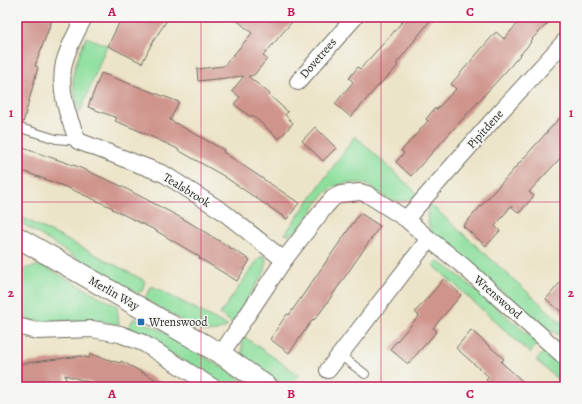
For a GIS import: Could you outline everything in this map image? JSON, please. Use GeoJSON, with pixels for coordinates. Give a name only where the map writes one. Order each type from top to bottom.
{"type":"FeatureCollection","features":[{"type":"Feature","properties":{"kind":"street"},"geometry":{"type":"LineString","coordinates":[[78,141],[66,110],[63,96],[63,72],[64,63],[84,17]]}},
{"type":"Feature","properties":{"kind":"street","name":"Dovetrees"},"geometry":{"type":"LineString","coordinates":[[298,82],[355,17]]}},
{"type":"Feature","properties":{"kind":"street","name":"Pipitdene"},"geometry":{"type":"LineString","coordinates":[[406,219],[490,122],[565,41]]}},
{"type":"Feature","properties":{"kind":"street","name":"Tealsbrook"},"geometry":{"type":"LineString","coordinates":[[78,141],[169,177],[222,211],[284,260]]}},
{"type":"Feature","properties":{"kind":"street","name":"Wrenswood"},"geometry":{"type":"LineString","coordinates":[[221,354],[284,260],[325,207],[333,198],[341,194],[360,192],[368,194],[406,219],[462,265],[564,355]]}},
{"type":"Feature","properties":{"kind":"street"},"geometry":{"type":"LineString","coordinates":[[328,370],[429,239]]}},
{"type":"Feature","properties":{"kind":"street","name":"Merlin Way"},"geometry":{"type":"LineString","coordinates":[[18,241],[221,354],[268,387]]}},
{"type":"Feature","properties":{"kind":"street"},"geometry":{"type":"LineString","coordinates":[[17,326],[37,332],[92,329],[120,334],[143,343],[213,387]]}},
{"type":"Feature","properties":{"kind":"lane","name":"Tealsbrook"},"geometry":{"type":"LineString","coordinates":[[17,127],[56,139],[78,141]]}},
{"type":"Feature","properties":{"kind":"lane"},"geometry":{"type":"LineString","coordinates":[[340,355],[365,374]]}},
{"type":"Feature","properties":{"kind":"green space"},"geometry":{"type":"Polygon","coordinates":[[[86,37],[107,45],[80,113],[74,92],[73,75],[86,37]]]}},
{"type":"Feature","properties":{"kind":"green space"},"geometry":{"type":"Polygon","coordinates":[[[355,136],[418,194],[405,201],[395,201],[386,198],[373,188],[363,184],[342,184],[325,193],[296,231],[288,235],[285,234],[355,136]]]}},
{"type":"Feature","properties":{"kind":"green space"},"geometry":{"type":"Polygon","coordinates":[[[430,204],[565,326],[565,335],[553,332],[542,325],[433,234],[427,219],[430,204]]]}},
{"type":"Feature","properties":{"kind":"green space"},"geometry":{"type":"Polygon","coordinates":[[[17,215],[145,281],[142,291],[135,293],[90,267],[17,220],[17,215]]]}},
{"type":"Feature","properties":{"kind":"green space"},"geometry":{"type":"Polygon","coordinates":[[[265,255],[265,271],[232,323],[220,314],[259,258],[265,255]]]}},
{"type":"Feature","properties":{"kind":"green space"},"geometry":{"type":"Polygon","coordinates":[[[438,261],[459,276],[538,343],[530,353],[433,265],[438,261]]]}},
{"type":"Feature","properties":{"kind":"green space"},"geometry":{"type":"Polygon","coordinates":[[[38,266],[45,267],[117,306],[119,325],[100,321],[34,321],[17,315],[17,275],[27,268],[38,266]]]}},
{"type":"Feature","properties":{"kind":"green space"},"geometry":{"type":"Polygon","coordinates":[[[152,286],[228,326],[221,330],[214,331],[199,330],[144,299],[152,286]]]}},
{"type":"Feature","properties":{"kind":"green space"},"geometry":{"type":"Polygon","coordinates":[[[134,318],[165,332],[253,387],[225,387],[193,366],[128,328],[134,318]]]}},
{"type":"Feature","properties":{"kind":"green space"},"geometry":{"type":"Polygon","coordinates":[[[243,336],[299,375],[290,387],[259,369],[245,358],[242,350],[243,336]]]}},
{"type":"Feature","properties":{"kind":"green space"},"geometry":{"type":"Polygon","coordinates":[[[546,350],[565,367],[565,386],[536,360],[546,350]]]}},
{"type":"Feature","properties":{"kind":"building"},"geometry":{"type":"Polygon","coordinates":[[[17,17],[53,17],[35,66],[38,67],[23,123],[17,122],[17,17]]]}},
{"type":"Feature","properties":{"kind":"building"},"geometry":{"type":"Polygon","coordinates":[[[122,17],[169,17],[152,43],[142,63],[108,46],[122,17]]]}},
{"type":"Feature","properties":{"kind":"building"},"geometry":{"type":"Polygon","coordinates":[[[233,17],[296,17],[263,56],[267,59],[254,75],[248,76],[270,94],[269,95],[288,112],[285,115],[293,123],[279,139],[252,115],[251,117],[234,104],[240,97],[232,91],[244,76],[198,81],[197,69],[224,66],[252,33],[233,17]]]}},
{"type":"Feature","properties":{"kind":"building"},"geometry":{"type":"Polygon","coordinates":[[[406,17],[433,17],[396,64],[398,66],[351,117],[335,104],[353,82],[349,78],[358,67],[360,69],[406,17]]]}},
{"type":"Feature","properties":{"kind":"building"},"geometry":{"type":"Polygon","coordinates":[[[523,17],[554,17],[530,41],[531,42],[508,69],[411,176],[396,162],[404,153],[401,151],[428,121],[426,119],[435,108],[436,110],[456,89],[451,84],[496,32],[504,39],[523,17]]]}},
{"type":"Feature","properties":{"kind":"building"},"geometry":{"type":"Polygon","coordinates":[[[101,73],[179,102],[170,120],[224,150],[223,152],[299,203],[287,219],[222,175],[178,149],[115,121],[117,118],[88,107],[101,73]]]}},
{"type":"Feature","properties":{"kind":"building"},"geometry":{"type":"Polygon","coordinates":[[[565,112],[565,153],[529,192],[534,196],[519,213],[511,206],[495,226],[500,231],[486,246],[463,226],[565,112]]]}},
{"type":"Feature","properties":{"kind":"building"},"geometry":{"type":"Polygon","coordinates":[[[315,127],[336,148],[323,161],[302,141],[315,127]]]}},
{"type":"Feature","properties":{"kind":"building"},"geometry":{"type":"Polygon","coordinates":[[[17,146],[76,166],[119,185],[187,221],[250,260],[237,281],[153,229],[112,209],[113,208],[66,187],[17,169],[17,146]]]}},
{"type":"Feature","properties":{"kind":"building"},"geometry":{"type":"Polygon","coordinates":[[[360,213],[380,226],[322,310],[314,320],[313,319],[289,353],[270,339],[287,314],[289,315],[360,213]]]}},
{"type":"Feature","properties":{"kind":"building"},"geometry":{"type":"Polygon","coordinates":[[[565,277],[565,315],[546,299],[565,277]]]}},
{"type":"Feature","properties":{"kind":"building"},"geometry":{"type":"Polygon","coordinates":[[[444,279],[461,295],[433,328],[437,331],[408,364],[390,349],[419,316],[415,312],[444,279]]]}},
{"type":"Feature","properties":{"kind":"building"},"geometry":{"type":"Polygon","coordinates":[[[471,330],[504,359],[501,362],[529,387],[494,387],[486,380],[489,377],[456,348],[471,330]]]}},
{"type":"Feature","properties":{"kind":"building"},"geometry":{"type":"Polygon","coordinates":[[[90,354],[120,363],[121,361],[170,387],[106,387],[65,375],[67,387],[17,387],[17,366],[26,363],[81,356],[89,358],[90,354]]]}},
{"type":"Feature","properties":{"kind":"place","name":"Wrenswood"},"geometry":{"type":"Point","coordinates":[141,322]}}]}
